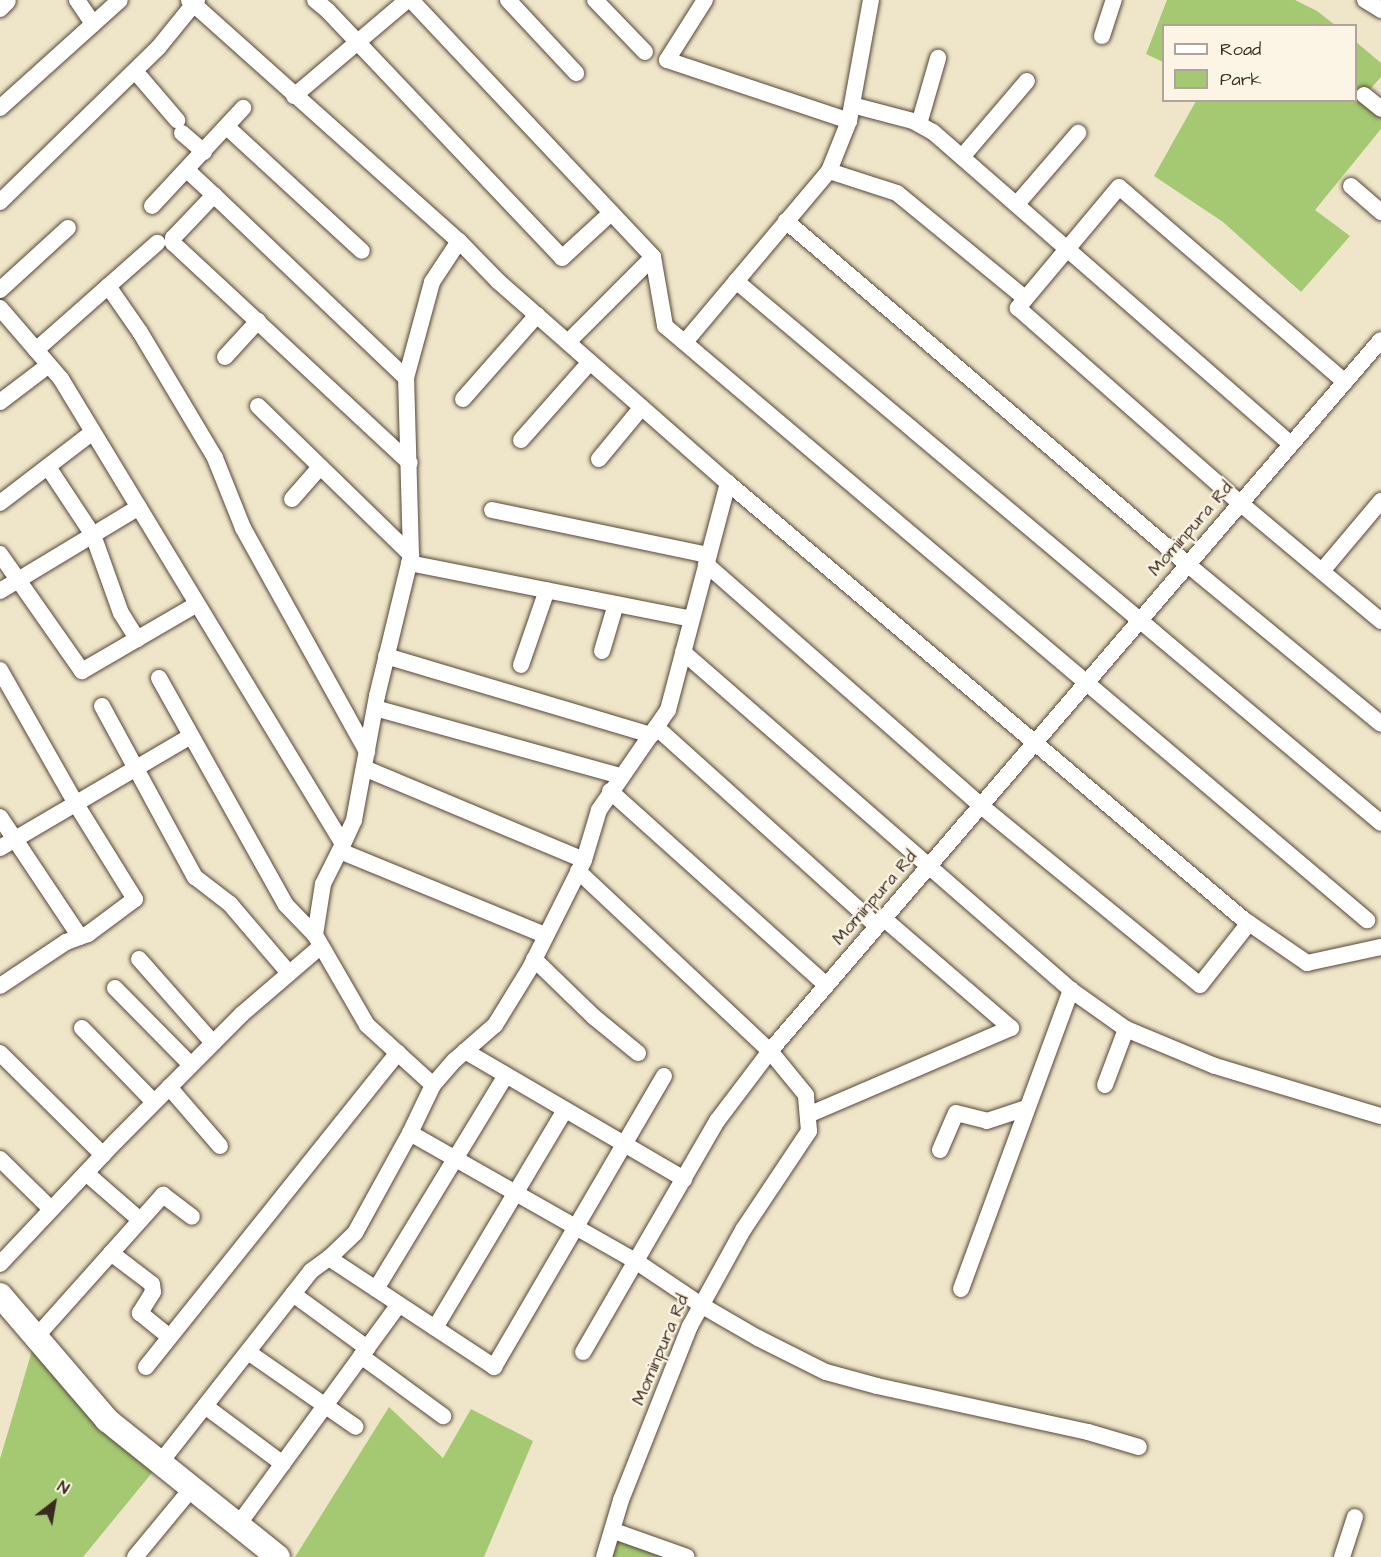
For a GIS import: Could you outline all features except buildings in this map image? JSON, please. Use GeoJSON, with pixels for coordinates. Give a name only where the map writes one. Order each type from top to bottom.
{"type":"FeatureCollection","features":[{"type":"Feature","properties":{"kind":"street"},"geometry":{"type":"LineString","coordinates":[[77,0],[93,24]]}},
{"type":"Feature","properties":{"kind":"street"},"geometry":{"type":"LineString","coordinates":[[0,108],[120,0]]}},
{"type":"Feature","properties":{"kind":"street"},"geometry":{"type":"LineString","coordinates":[[315,0],[562,258],[611,213]]}},
{"type":"Feature","properties":{"kind":"street"},"geometry":{"type":"LineString","coordinates":[[294,96],[409,0],[653,257],[665,326],[1367,920]]}},
{"type":"Feature","properties":{"kind":"street"},"geometry":{"type":"LineString","coordinates":[[508,0],[576,73]]}},
{"type":"Feature","properties":{"kind":"street"},"geometry":{"type":"LineString","coordinates":[[595,0],[645,52]]}},
{"type":"Feature","properties":{"kind":"street"},"geometry":{"type":"LineString","coordinates":[[705,0],[667,60],[850,113],[919,124],[1017,204],[1291,444]]}},
{"type":"Feature","properties":{"kind":"street"},"geometry":{"type":"LineString","coordinates":[[685,342],[829,171],[850,113],[871,0]]}},
{"type":"Feature","properties":{"kind":"street"},"geometry":{"type":"LineString","coordinates":[[1102,36],[1114,0]]}},
{"type":"Feature","properties":{"kind":"street"},"geometry":{"type":"LineString","coordinates":[[1365,0],[1381,10]]}},
{"type":"Feature","properties":{"kind":"street"},"geometry":{"type":"LineString","coordinates":[[0,202],[158,48],[193,2],[294,96],[459,241],[567,342],[728,483],[1249,923],[1307,963],[1381,947]]}},
{"type":"Feature","properties":{"kind":"street"},"geometry":{"type":"LineString","coordinates":[[919,124],[938,58]]}},
{"type":"Feature","properties":{"kind":"street"},"geometry":{"type":"LineString","coordinates":[[135,71],[179,126],[204,152]]}},
{"type":"Feature","properties":{"kind":"street"},"geometry":{"type":"LineString","coordinates":[[962,157],[1027,81]]}},
{"type":"Feature","properties":{"kind":"street"},"geometry":{"type":"LineString","coordinates":[[1364,95],[1381,109]]}},
{"type":"Feature","properties":{"kind":"street"},"geometry":{"type":"LineString","coordinates":[[152,206],[243,108]]}},
{"type":"Feature","properties":{"kind":"street"},"geometry":{"type":"LineString","coordinates":[[226,127],[362,251]]}},
{"type":"Feature","properties":{"kind":"street"},"geometry":{"type":"LineString","coordinates":[[1017,204],[1078,133]]}},
{"type":"Feature","properties":{"kind":"street"},"geometry":{"type":"LineString","coordinates":[[187,170],[406,378]]}},
{"type":"Feature","properties":{"kind":"street"},"geometry":{"type":"LineString","coordinates":[[829,171],[897,193],[1025,298]]}},
{"type":"Feature","properties":{"kind":"street"},"geometry":{"type":"LineString","coordinates":[[1351,186],[1381,212]]}},
{"type":"Feature","properties":{"kind":"street"},"geometry":{"type":"LineString","coordinates":[[1345,382],[1119,187],[1018,308],[1240,503],[1381,621]]}},
{"type":"Feature","properties":{"kind":"street"},"geometry":{"type":"LineString","coordinates":[[213,195],[173,238],[173,243],[410,463]]}},
{"type":"Feature","properties":{"kind":"street"},"geometry":{"type":"LineString","coordinates":[[786,221],[1187,564],[1381,724]]}},
{"type":"Feature","properties":{"kind":"street"},"geometry":{"type":"LineString","coordinates":[[0,290],[69,228]]}},
{"type":"Feature","properties":{"kind":"street"},"geometry":{"type":"LineString","coordinates":[[0,1264],[154,1102],[213,1043],[289,973],[318,941],[323,884],[354,820],[386,656],[410,559],[410,463],[406,378],[432,282],[459,241]]}},
{"type":"Feature","properties":{"kind":"street"},"geometry":{"type":"LineString","coordinates":[[36,350],[157,243]]}},
{"type":"Feature","properties":{"kind":"street"},"geometry":{"type":"LineString","coordinates":[[567,342],[653,257]]}},
{"type":"Feature","properties":{"kind":"street"},"geometry":{"type":"LineString","coordinates":[[736,281],[1381,823]]}},
{"type":"Feature","properties":{"kind":"street"},"geometry":{"type":"LineString","coordinates":[[108,286],[140,332],[216,458],[243,528],[365,760],[581,865],[770,1051],[806,1095],[808,1115],[1011,1028],[880,922],[653,731],[386,656]]}},
{"type":"Feature","properties":{"kind":"street"},"geometry":{"type":"LineString","coordinates":[[1,311],[61,379],[341,848],[545,935]]}},
{"type":"Feature","properties":{"kind":"street"},"geometry":{"type":"LineString","coordinates":[[463,399],[537,315]]}},
{"type":"Feature","properties":{"kind":"street"},"geometry":{"type":"LineString","coordinates":[[225,357],[258,321]]}},
{"type":"Feature","properties":{"kind":"street","name":"Mominpura Rd"},"geometry":{"type":"LineString","coordinates":[[583,1352],[717,1121],[770,1051],[1381,340]]}},
{"type":"Feature","properties":{"kind":"street"},"geometry":{"type":"LineString","coordinates":[[521,440],[590,362]]}},
{"type":"Feature","properties":{"kind":"street"},"geometry":{"type":"LineString","coordinates":[[0,402],[49,365]]}},
{"type":"Feature","properties":{"kind":"street"},"geometry":{"type":"LineString","coordinates":[[258,406],[410,559],[546,590],[692,619]]}},
{"type":"Feature","properties":{"kind":"street"},"geometry":{"type":"LineString","coordinates":[[599,459],[642,407]]}},
{"type":"Feature","properties":{"kind":"street"},"geometry":{"type":"LineString","coordinates":[[0,503],[93,432]]}},
{"type":"Feature","properties":{"kind":"street"},"geometry":{"type":"LineString","coordinates":[[48,467],[93,535],[121,613],[137,639]]}},
{"type":"Feature","properties":{"kind":"street"},"geometry":{"type":"LineString","coordinates":[[292,499],[320,467]]}},
{"type":"Feature","properties":{"kind":"street"},"geometry":{"type":"LineString","coordinates":[[160,1462],[310,1270],[329,1258],[356,1233],[433,1085],[495,1025],[534,959],[581,865],[599,810],[668,710],[728,483]]}},
{"type":"Feature","properties":{"kind":"street"},"geometry":{"type":"LineString","coordinates":[[1322,571],[1381,501]]}},
{"type":"Feature","properties":{"kind":"street"},"geometry":{"type":"LineString","coordinates":[[0,591],[139,507]]}},
{"type":"Feature","properties":{"kind":"street"},"geometry":{"type":"LineString","coordinates":[[492,510],[707,560],[980,805],[1200,985],[1249,923]]}},
{"type":"Feature","properties":{"kind":"street"},"geometry":{"type":"LineString","coordinates":[[0,554],[82,671],[197,604]]}},
{"type":"Feature","properties":{"kind":"street"},"geometry":{"type":"LineString","coordinates":[[521,665],[546,590]]}},
{"type":"Feature","properties":{"kind":"street"},"geometry":{"type":"LineString","coordinates":[[602,651],[616,604]]}},
{"type":"Feature","properties":{"kind":"street"},"geometry":{"type":"LineString","coordinates":[[683,652],[1071,990],[1126,1029],[1215,1066],[1381,1116]]}},
{"type":"Feature","properties":{"kind":"street"},"geometry":{"type":"LineString","coordinates":[[0,670],[76,804],[135,899],[80,937],[66,942],[0,986]]}},
{"type":"Feature","properties":{"kind":"street"},"geometry":{"type":"LineString","coordinates":[[159,678],[286,905],[318,941],[367,1025],[433,1085]]}},
{"type":"Feature","properties":{"kind":"street"},"geometry":{"type":"LineString","coordinates":[[102,705],[195,877],[230,904],[289,973]]}},
{"type":"Feature","properties":{"kind":"street"},"geometry":{"type":"LineString","coordinates":[[375,708],[621,776]]}},
{"type":"Feature","properties":{"kind":"street"},"geometry":{"type":"LineString","coordinates":[[7,844],[191,736]]}},
{"type":"Feature","properties":{"kind":"street"},"geometry":{"type":"LineString","coordinates":[[610,791],[826,985]]}},
{"type":"Feature","properties":{"kind":"street"},"geometry":{"type":"LineString","coordinates":[[0,817],[7,844],[80,937]]}},
{"type":"Feature","properties":{"kind":"street"},"geometry":{"type":"LineString","coordinates":[[139,959],[213,1043]]}},
{"type":"Feature","properties":{"kind":"street"},"geometry":{"type":"LineString","coordinates":[[534,959],[594,1017],[638,1053]]}},
{"type":"Feature","properties":{"kind":"street"},"geometry":{"type":"LineString","coordinates":[[115,988],[191,1065]]}},
{"type":"Feature","properties":{"kind":"street"},"geometry":{"type":"LineString","coordinates":[[961,1289],[1071,990]]}},
{"type":"Feature","properties":{"kind":"street"},"geometry":{"type":"LineString","coordinates":[[82,1028],[154,1102]]}},
{"type":"Feature","properties":{"kind":"street"},"geometry":{"type":"LineString","coordinates":[[1105,1085],[1126,1029]]}},
{"type":"Feature","properties":{"kind":"street"},"geometry":{"type":"LineString","coordinates":[[465,1052],[684,1179]]}},
{"type":"Feature","properties":{"kind":"street"},"geometry":{"type":"LineString","coordinates":[[0,1053],[103,1155]]}},
{"type":"Feature","properties":{"kind":"street"},"geometry":{"type":"LineString","coordinates":[[146,1367],[398,1053]]}},
{"type":"Feature","properties":{"kind":"street"},"geometry":{"type":"LineString","coordinates":[[376,1289],[506,1076]]}},
{"type":"Feature","properties":{"kind":"street"},"geometry":{"type":"LineString","coordinates":[[329,1258],[494,1367],[664,1076]]}},
{"type":"Feature","properties":{"kind":"street"},"geometry":{"type":"LineString","coordinates":[[169,1087],[220,1146]]}},
{"type":"Feature","properties":{"kind":"street"},"geometry":{"type":"LineString","coordinates":[[940,1150],[956,1113],[987,1121],[1026,1108]]}},
{"type":"Feature","properties":{"kind":"street"},"geometry":{"type":"LineString","coordinates":[[435,1328],[565,1110]]}},
{"type":"Feature","properties":{"kind":"street","name":"Mominpura Rd"},"geometry":{"type":"LineString","coordinates":[[604,1557],[614,1531],[621,1500],[700,1305],[743,1230],[809,1131],[808,1115]]}},
{"type":"Feature","properties":{"kind":"street"},"geometry":{"type":"LineString","coordinates":[[410,1133],[637,1262],[700,1305],[758,1338],[826,1372],[876,1386],[1088,1432],[1139,1447]]}},
{"type":"Feature","properties":{"kind":"street"},"geometry":{"type":"LineString","coordinates":[[0,1159],[51,1209]]}},
{"type":"Feature","properties":{"kind":"street"},"geometry":{"type":"LineString","coordinates":[[86,1173],[140,1220]]}},
{"type":"Feature","properties":{"kind":"street"},"geometry":{"type":"LineString","coordinates":[[36,1337],[163,1195],[192,1217]]}},
{"type":"Feature","properties":{"kind":"street"},"geometry":{"type":"LineString","coordinates":[[111,1252],[152,1284],[153,1292],[140,1313],[170,1337]]}},
{"type":"Feature","properties":{"kind":"street"},"geometry":{"type":"LineString","coordinates":[[293,1294],[444,1416]]}},
{"type":"Feature","properties":{"kind":"street"},"geometry":{"type":"LineString","coordinates":[[0,1295],[107,1420],[278,1557]]}},
{"type":"Feature","properties":{"kind":"street"},"geometry":{"type":"LineString","coordinates":[[238,1525],[399,1304]]}},
{"type":"Feature","properties":{"kind":"street"},"geometry":{"type":"LineString","coordinates":[[248,1352],[356,1426]]}},
{"type":"Feature","properties":{"kind":"street"},"geometry":{"type":"LineString","coordinates":[[205,1406],[283,1464]]}},
{"type":"Feature","properties":{"kind":"street"},"geometry":{"type":"LineString","coordinates":[[135,1557],[192,1488]]}},
{"type":"Feature","properties":{"kind":"street"},"geometry":{"type":"LineString","coordinates":[[1342,1557],[1355,1517]]}},
{"type":"Feature","properties":{"kind":"street"},"geometry":{"type":"LineString","coordinates":[[614,1531],[687,1557]]}},
{"type":"Feature","properties":{"kind":"green space"},"geometry":{"type":"Polygon","coordinates":[[[1167,0],[1295,0],[1317,11],[1334,24],[1162,24],[1162,62],[1146,54],[1167,0]]]}},
{"type":"Feature","properties":{"kind":"green space"},"geometry":{"type":"Polygon","coordinates":[[[1357,43],[1381,63],[1381,77],[1365,95],[1381,109],[1381,129],[1315,210],[1350,236],[1301,292],[1223,222],[1154,176],[1195,102],[1357,102],[1357,43]]]}},
{"type":"Feature","properties":{"kind":"green space"},"geometry":{"type":"Polygon","coordinates":[[[36,1337],[160,1463],[83,1557],[0,1557],[0,1459],[36,1337]]]}},
{"type":"Feature","properties":{"kind":"green space"},"geometry":{"type":"Polygon","coordinates":[[[389,1407],[443,1458],[471,1409],[533,1441],[484,1557],[295,1557],[389,1407]]]}},
{"type":"Feature","properties":{"kind":"green space"},"geometry":{"type":"Polygon","coordinates":[[[614,1531],[687,1557],[604,1557],[614,1531]]]}}]}
